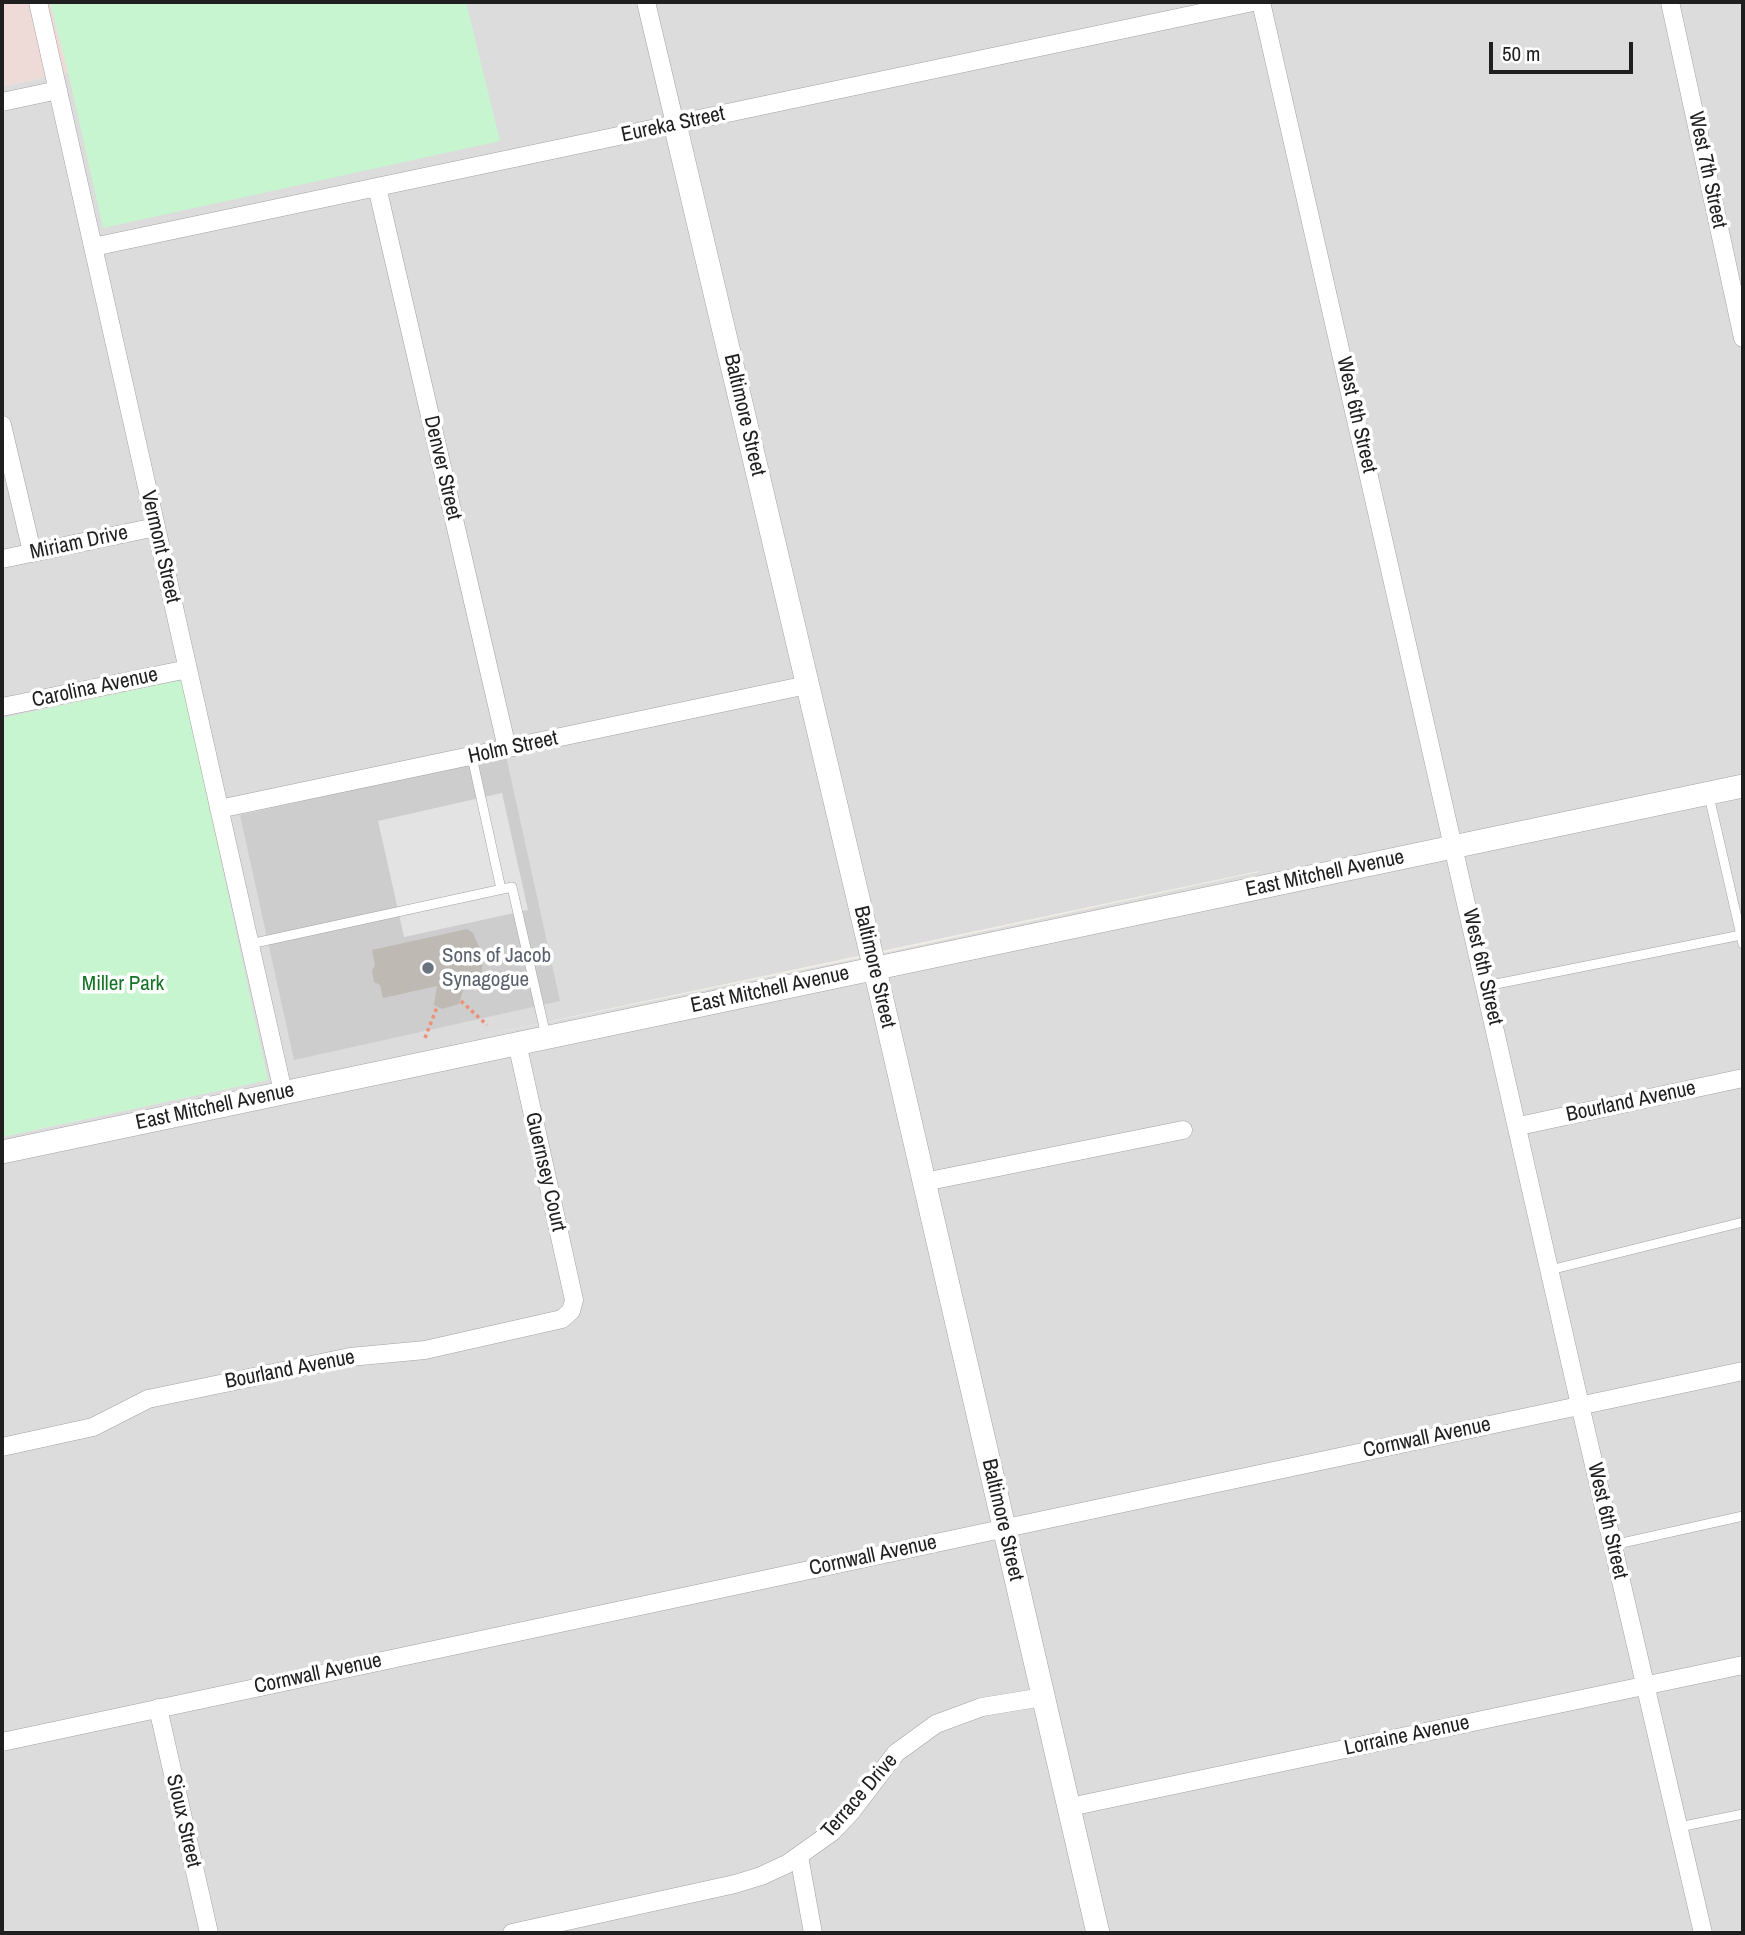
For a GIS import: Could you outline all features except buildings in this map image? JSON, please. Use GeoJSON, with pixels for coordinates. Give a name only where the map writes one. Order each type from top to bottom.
{"type":"FeatureCollection","features":[{"type":"Feature","properties":{"kind":"street","name":"Vermont Street"},"geometry":{"type":"LineString","coordinates":[[37,2],[283,1092]]}},
{"type":"Feature","properties":{"kind":"street","name":"Baltimore Street"},"geometry":{"type":"LineString","coordinates":[[646,2],[875,968],[1098,1933]]}},
{"type":"Feature","properties":{"kind":"street","name":"Eureka Street"},"geometry":{"type":"LineString","coordinates":[[93,247],[1253,2]]}},
{"type":"Feature","properties":{"kind":"street","name":"West 6th Street"},"geometry":{"type":"LineString","coordinates":[[1261,2],[1703,1933]]}},
{"type":"Feature","properties":{"kind":"street","name":"West 7th Street"},"geometry":{"type":"LineString","coordinates":[[1670,2],[1743,338]]}},
{"type":"Feature","properties":{"kind":"street"},"geometry":{"type":"LineString","coordinates":[[2,102],[58,90]]}},
{"type":"Feature","properties":{"kind":"street","name":"Denver Street"},"geometry":{"type":"LineString","coordinates":[[377,187],[507,748]]}},
{"type":"Feature","properties":{"kind":"street"},"geometry":{"type":"LineString","coordinates":[[2,425],[32,552]]}},
{"type":"Feature","properties":{"kind":"street","name":"Miriam Drive"},"geometry":{"type":"LineString","coordinates":[[2,559],[156,527]]}},
{"type":"Feature","properties":{"kind":"street","name":"Carolina Avenue"},"geometry":{"type":"LineString","coordinates":[[2,707],[188,669]]}},
{"type":"Feature","properties":{"kind":"street","name":"Holm Street"},"geometry":{"type":"LineString","coordinates":[[219,809],[807,685]]}},
{"type":"Feature","properties":{"kind":"street","name":"East Mitchell Avenue"},"geometry":{"type":"LineString","coordinates":[[2,1152],[1743,786]]}},
{"type":"Feature","properties":{"kind":"street","name":"Guernsey Court"},"geometry":{"type":"LineString","coordinates":[[517,1043],[574,1300]]}},
{"type":"Feature","properties":{"kind":"street","name":"Bourland Avenue"},"geometry":{"type":"LineString","coordinates":[[1519,1126],[1743,1079]]}},
{"type":"Feature","properties":{"kind":"street"},"geometry":{"type":"LineString","coordinates":[[924,1182],[1183,1130]]}},
{"type":"Feature","properties":{"kind":"street","name":"Bourland Avenue"},"geometry":{"type":"LineString","coordinates":[[2,1447],[93,1427],[148,1399],[350,1357],[425,1350],[562,1319],[571,1311],[574,1300]]}},
{"type":"Feature","properties":{"kind":"street","name":"Cornwall Avenue"},"geometry":{"type":"LineString","coordinates":[[2,1742],[1743,1371]]}},
{"type":"Feature","properties":{"kind":"street","name":"Lorraine Avenue"},"geometry":{"type":"LineString","coordinates":[[1070,1807],[1743,1665]]}},
{"type":"Feature","properties":{"kind":"street","name":"Terrace Drive"},"geometry":{"type":"LineString","coordinates":[[512,1933],[735,1884],[761,1875],[799,1856],[832,1832],[851,1812],[896,1753],[915,1737],[958,1714],[982,1707],[1043,1697]]}},
{"type":"Feature","properties":{"kind":"street","name":"Sioux Street"},"geometry":{"type":"LineString","coordinates":[[158,1708],[209,1933]]}},
{"type":"Feature","properties":{"kind":"street"},"geometry":{"type":"LineString","coordinates":[[799,1856],[813,1933]]}},
{"type":"Feature","properties":{"kind":"lane"},"geometry":{"type":"LineString","coordinates":[[471,757],[501,890]]}},
{"type":"Feature","properties":{"kind":"lane"},"geometry":{"type":"LineString","coordinates":[[1486,986],[1742,940],[1708,793]]}},
{"type":"Feature","properties":{"kind":"lane"},"geometry":{"type":"LineString","coordinates":[[250,944],[512,887],[546,1037]]}},
{"type":"Feature","properties":{"kind":"lane"},"geometry":{"type":"LineString","coordinates":[[1550,1270],[1743,1222]]}},
{"type":"Feature","properties":{"kind":"lane"},"geometry":{"type":"LineString","coordinates":[[1613,1545],[1743,1516]]}},
{"type":"Feature","properties":{"kind":"lane"},"geometry":{"type":"LineString","coordinates":[[1679,1828],[1743,1814]]}},
{"type":"Feature","properties":{"kind":"path"},"geometry":{"type":"LineString","coordinates":[[461,1001],[487,1025]]}},
{"type":"Feature","properties":{"kind":"path"},"geometry":{"type":"LineString","coordinates":[[425,1038],[437,1007]]}},
{"type":"Feature","properties":{"kind":"shaded area"},"geometry":{"type":"Polygon","coordinates":[[[2,2],[50,2],[68,72],[2,87],[2,2]]]}},
{"type":"Feature","properties":{"kind":"shaded area"},"geometry":{"type":"Polygon","coordinates":[[[50,2],[1743,2],[1743,1933],[2,1933],[2,1137],[267,1080],[2,718],[2,87],[68,72],[50,2]],[[1259,871],[471,1038],[1259,872],[1259,871]]]}},
{"type":"Feature","properties":{"kind":"shaded area","name":"Sons of Jacob Synagogue"},"geometry":{"type":"Polygon","coordinates":[[[506,756],[560,1001],[294,1060],[240,815],[506,756]]]}},
{"type":"Feature","properties":{"kind":"shaded area"},"geometry":{"type":"Polygon","coordinates":[[[502,793],[528,910],[404,937],[378,821],[502,793]]]}},
{"type":"Feature","properties":{"kind":"green space"},"geometry":{"type":"Polygon","coordinates":[[[50,2],[466,2],[500,141],[103,228],[50,2]]]}},
{"type":"Feature","properties":{"kind":"green space","name":"Miller Park"},"geometry":{"type":"Polygon","coordinates":[[[182,680],[268,1080],[2,1137],[2,718],[182,680]]]}},
{"type":"Feature","properties":{"kind":"place","name":"Sons of Jacob Synagogue"},"geometry":{"type":"Point","coordinates":[428,968]}}]}
